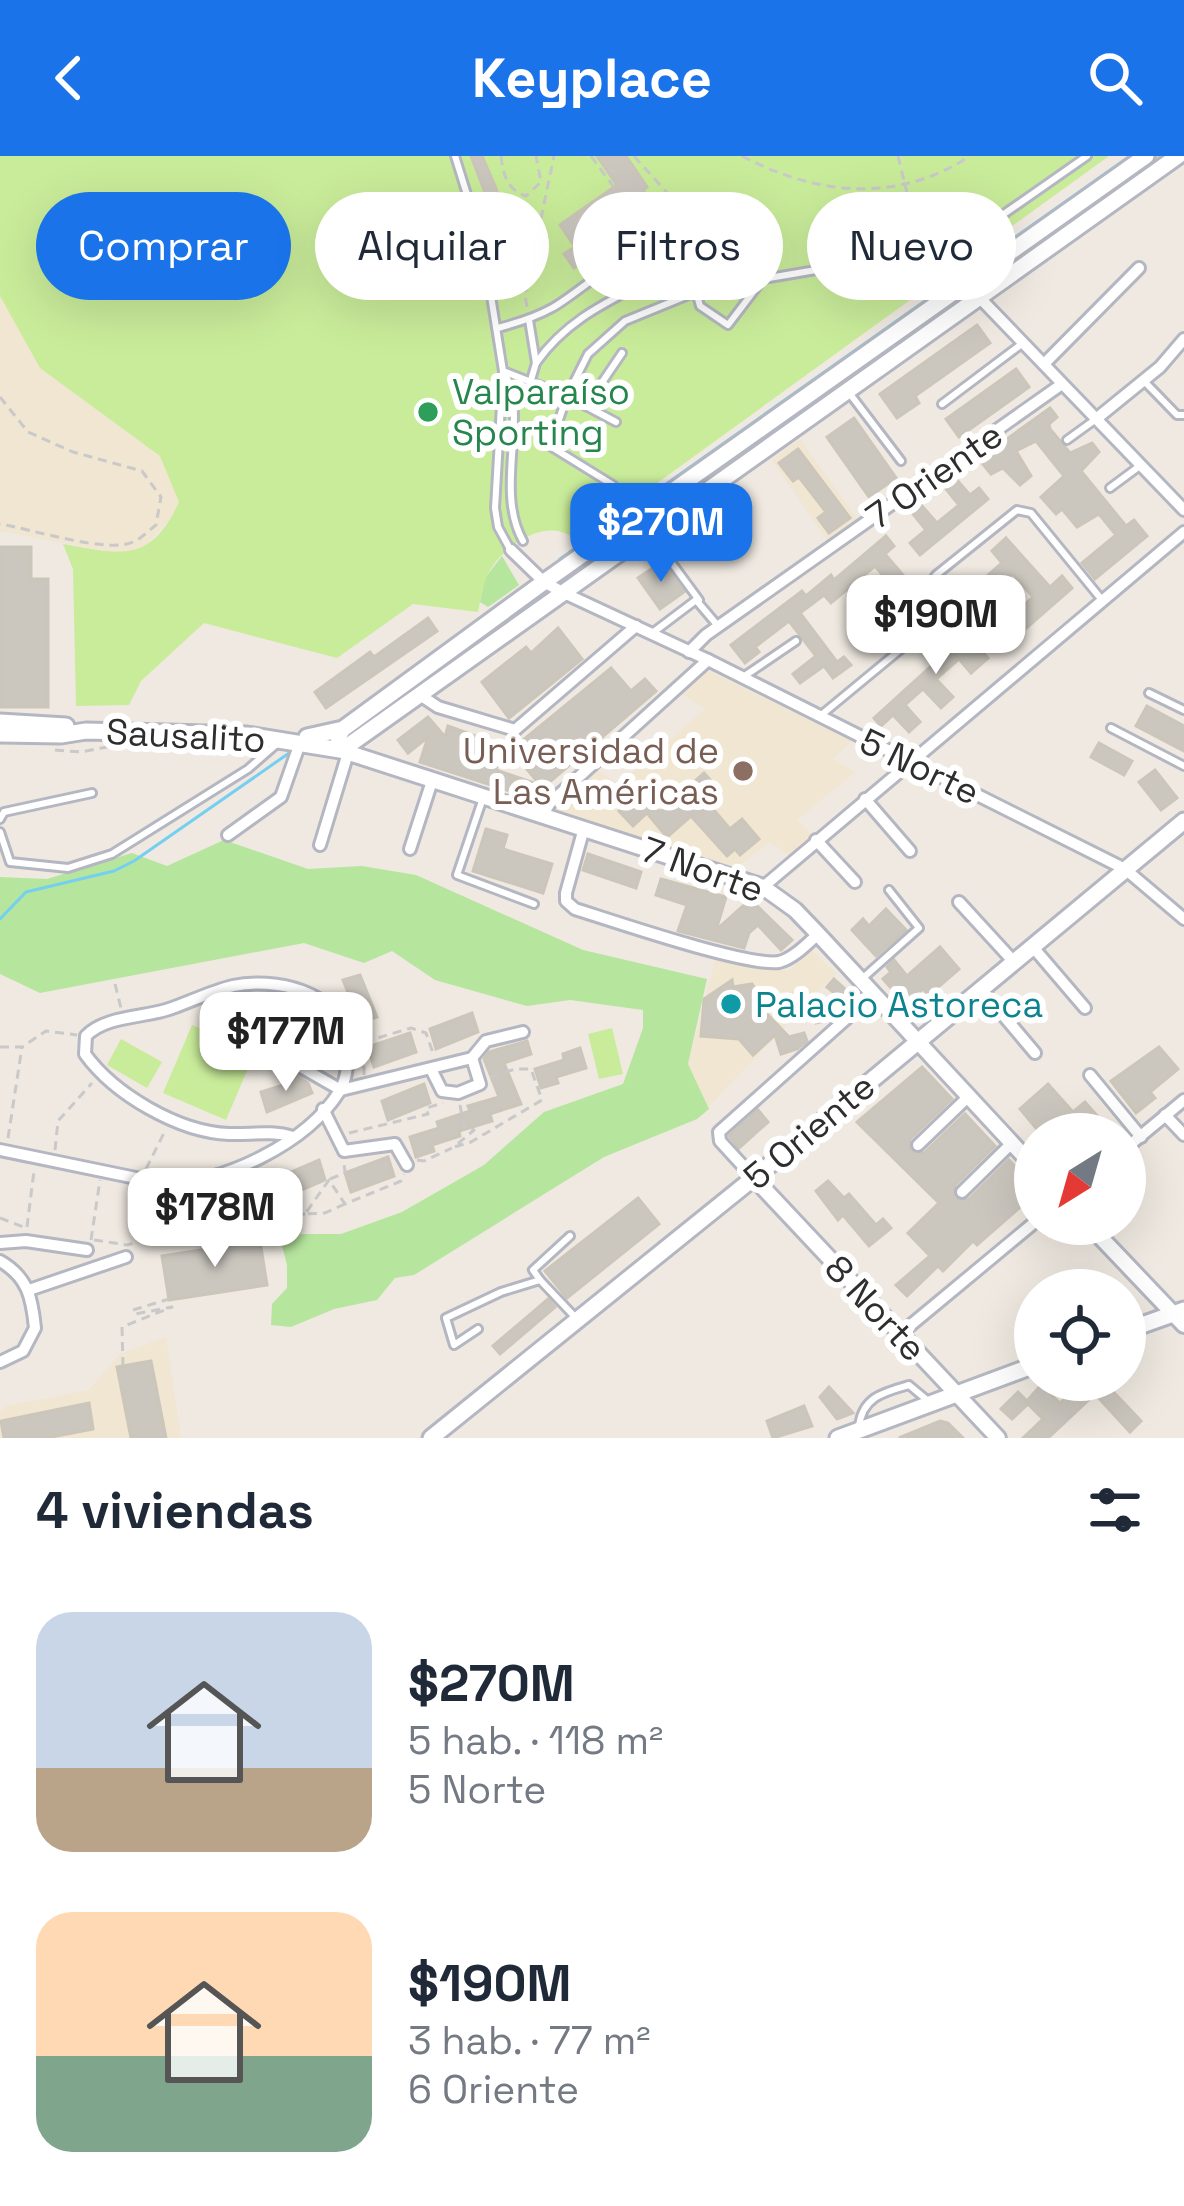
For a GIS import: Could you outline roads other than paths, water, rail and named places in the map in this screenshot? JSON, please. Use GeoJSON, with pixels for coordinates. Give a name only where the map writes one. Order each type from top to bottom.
{"type":"FeatureCollection","features":[{"type":"Feature","properties":{"kind":"main road"},"geometry":{"type":"LineString","coordinates":[[1016,254],[1146,156]]}},
{"type":"Feature","properties":{"kind":"main road"},"geometry":{"type":"LineString","coordinates":[[1016,259],[1178,156]]}},
{"type":"Feature","properties":{"kind":"main road"},"geometry":{"type":"LineString","coordinates":[[343,729],[544,581],[954,300]]}},
{"type":"Feature","properties":{"kind":"main road"},"geometry":{"type":"LineString","coordinates":[[344,751],[848,392],[957,300]]}},
{"type":"Feature","properties":{"kind":"main road","name":"Sausalito"},"geometry":{"type":"LineString","coordinates":[[0,722],[86,731],[289,740],[344,751]]}},
{"type":"Feature","properties":{"kind":"main road","name":"Sausalito"},"geometry":{"type":"LineString","coordinates":[[289,740],[343,729]]}},
{"type":"Feature","properties":{"kind":"main road","name":"Sausalito"},"geometry":{"type":"LineString","coordinates":[[0,734],[86,731]]}},
{"type":"Feature","properties":{"kind":"main road","name":"5 Oriente"},"geometry":{"type":"LineString","coordinates":[[431,1438],[754,1178],[1184,820]]}},
{"type":"Feature","properties":{"kind":"main road"},"geometry":{"type":"LineString","coordinates":[[1146,1325],[1180,1316]]}},
{"type":"Feature","properties":{"kind":"main road"},"geometry":{"type":"LineString","coordinates":[[838,1438],[1014,1373]]}},
{"type":"Feature","properties":{"kind":"street"},"geometry":{"type":"LineString","coordinates":[[1044,364],[1139,268]]}},
{"type":"Feature","properties":{"kind":"street"},"geometry":{"type":"LineString","coordinates":[[983,300],[1182,504]]}},
{"type":"Feature","properties":{"kind":"street"},"geometry":{"type":"LineString","coordinates":[[1096,419],[1184,339]]}},
{"type":"Feature","properties":{"kind":"street","name":"7 Oriente"},"geometry":{"type":"LineString","coordinates":[[689,652],[718,626],[1062,384]]}},
{"type":"Feature","properties":{"kind":"street"},"geometry":{"type":"LineString","coordinates":[[763,887],[1184,532]]}},
{"type":"Feature","properties":{"kind":"street"},"geometry":{"type":"LineString","coordinates":[[523,541],[523,558]]}},
{"type":"Feature","properties":{"kind":"street","name":"5 Norte"},"geometry":{"type":"LineString","coordinates":[[511,550],[564,593],[1125,869],[1184,919]]}},
{"type":"Feature","properties":{"kind":"street"},"geometry":{"type":"LineString","coordinates":[[423,697],[438,707],[514,730],[636,626]]}},
{"type":"Feature","properties":{"kind":"street"},"geometry":{"type":"LineString","coordinates":[[542,816],[550,803],[708,660]]}},
{"type":"Feature","properties":{"kind":"street"},"geometry":{"type":"LineString","coordinates":[[320,845],[344,751],[338,739],[343,729]]}},
{"type":"Feature","properties":{"kind":"street"},"geometry":{"type":"LineString","coordinates":[[228,835],[281,797],[289,740]]}},
{"type":"Feature","properties":{"kind":"street","name":"7 Norte"},"geometry":{"type":"LineString","coordinates":[[344,751],[763,887],[795,910],[1012,1143]]}},
{"type":"Feature","properties":{"kind":"street"},"geometry":{"type":"LineString","coordinates":[[410,849],[432,781]]}},
{"type":"Feature","properties":{"kind":"street"},"geometry":{"type":"LineString","coordinates":[[865,799],[910,850]]}},
{"type":"Feature","properties":{"kind":"street"},"geometry":{"type":"LineString","coordinates":[[584,828],[566,893],[575,909],[767,961],[780,962],[818,934]]}},
{"type":"Feature","properties":{"kind":"street"},"geometry":{"type":"LineString","coordinates":[[816,841],[855,882]]}},
{"type":"Feature","properties":{"kind":"street"},"geometry":{"type":"LineString","coordinates":[[959,902],[1014,962]]}},
{"type":"Feature","properties":{"kind":"street"},"geometry":{"type":"LineString","coordinates":[[1032,946],[1084,1008]]}},
{"type":"Feature","properties":{"kind":"street"},"geometry":{"type":"LineString","coordinates":[[293,1137],[269,1132],[220,1133],[171,1118],[101,1073],[85,1054],[86,1036],[101,1024],[167,1010],[230,986],[265,984],[300,991],[325,1002],[339,1016],[348,1047],[341,1090]]}},
{"type":"Feature","properties":{"kind":"street"},"geometry":{"type":"LineString","coordinates":[[981,989],[1035,1053]]}},
{"type":"Feature","properties":{"kind":"street"},"geometry":{"type":"LineString","coordinates":[[754,1178],[720,1142],[718,1132],[874,994]]}},
{"type":"Feature","properties":{"kind":"street"},"geometry":{"type":"LineString","coordinates":[[0,1150],[149,1182],[187,1183],[261,1157],[293,1137],[341,1090],[472,1058],[486,1041],[523,1032]]}},
{"type":"Feature","properties":{"kind":"street"},"geometry":{"type":"LineString","coordinates":[[434,1065],[451,1093],[477,1088],[481,1081],[472,1058]]}},
{"type":"Feature","properties":{"kind":"street"},"geometry":{"type":"LineString","coordinates":[[292,1062],[341,1090]]}},
{"type":"Feature","properties":{"kind":"street"},"geometry":{"type":"LineString","coordinates":[[1090,1075],[1121,1113]]}},
{"type":"Feature","properties":{"kind":"street"},"geometry":{"type":"LineString","coordinates":[[918,1145],[968,1097]]}},
{"type":"Feature","properties":{"kind":"street"},"geometry":{"type":"LineString","coordinates":[[1146,1132],[1184,1100]]}},
{"type":"Feature","properties":{"kind":"street"},"geometry":{"type":"LineString","coordinates":[[323,1108],[344,1151],[392,1143],[407,1166]]}},
{"type":"Feature","properties":{"kind":"street"},"geometry":{"type":"LineString","coordinates":[[1165,1115],[1184,1135]]}},
{"type":"Feature","properties":{"kind":"street"},"geometry":{"type":"LineString","coordinates":[[962,1192],[1012,1143]]}},
{"type":"Feature","properties":{"kind":"street","name":"8 Norte"},"geometry":{"type":"LineString","coordinates":[[754,1178],[998,1438]]}},
{"type":"Feature","properties":{"kind":"street"},"geometry":{"type":"LineString","coordinates":[[900,1334],[1014,1239]]}},
{"type":"Feature","properties":{"kind":"street"},"geometry":{"type":"LineString","coordinates":[[0,1243],[89,1245]]}},
{"type":"Feature","properties":{"kind":"street"},"geometry":{"type":"LineString","coordinates":[[1109,1245],[1180,1316]]}},
{"type":"Feature","properties":{"kind":"street"},"geometry":{"type":"LineString","coordinates":[[29,1290],[126,1257]]}},
{"type":"Feature","properties":{"kind":"street"},"geometry":{"type":"LineString","coordinates":[[0,1261],[20,1274],[29,1290],[33,1337],[23,1351],[0,1362]]}},
{"type":"Feature","properties":{"kind":"lane"},"geometry":{"type":"LineString","coordinates":[[455,156],[483,246],[498,328],[503,371],[495,508],[497,527],[511,550]]}},
{"type":"Feature","properties":{"kind":"lane"},"geometry":{"type":"LineString","coordinates":[[1016,206],[1087,156]]}},
{"type":"Feature","properties":{"kind":"lane"},"geometry":{"type":"LineString","coordinates":[[498,328],[556,306],[664,232],[690,226],[706,232],[702,248],[657,279],[604,301],[552,341],[536,363],[531,380]]}},
{"type":"Feature","properties":{"kind":"lane"},"geometry":{"type":"LineString","coordinates":[[614,485],[550,446],[567,396],[588,354],[625,322],[677,300]]}},
{"type":"Feature","properties":{"kind":"lane"},"geometry":{"type":"LineString","coordinates":[[698,300],[728,325],[747,300]]}},
{"type":"Feature","properties":{"kind":"lane"},"geometry":{"type":"LineString","coordinates":[[529,320],[536,363]]}},
{"type":"Feature","properties":{"kind":"lane"},"geometry":{"type":"LineString","coordinates":[[943,404],[1024,343]]}},
{"type":"Feature","properties":{"kind":"lane"},"geometry":{"type":"LineString","coordinates":[[586,406],[622,353]]}},
{"type":"Feature","properties":{"kind":"lane"},"geometry":{"type":"LineString","coordinates":[[503,371],[616,422]]}},
{"type":"Feature","properties":{"kind":"lane"},"geometry":{"type":"LineString","coordinates":[[503,371],[509,379],[513,409],[510,502],[513,524],[523,541]]}},
{"type":"Feature","properties":{"kind":"lane"},"geometry":{"type":"LineString","coordinates":[[1144,380],[1177,415],[1184,416]]}},
{"type":"Feature","properties":{"kind":"lane"},"geometry":{"type":"LineString","coordinates":[[848,392],[902,460]]}},
{"type":"Feature","properties":{"kind":"lane"},"geometry":{"type":"LineString","coordinates":[[1067,440],[1096,419]]}},
{"type":"Feature","properties":{"kind":"lane"},"geometry":{"type":"LineString","coordinates":[[1109,488],[1141,465]]}},
{"type":"Feature","properties":{"kind":"lane"},"geometry":{"type":"LineString","coordinates":[[820,716],[941,616],[944,604],[931,582],[936,575],[1017,510],[1031,514],[1102,599]]}},
{"type":"Feature","properties":{"kind":"lane"},"geometry":{"type":"LineString","coordinates":[[664,551],[718,626]]}},
{"type":"Feature","properties":{"kind":"lane"},"geometry":{"type":"LineString","coordinates":[[651,634],[699,600]]}},
{"type":"Feature","properties":{"kind":"lane"},"geometry":{"type":"LineString","coordinates":[[742,677],[796,641]]}},
{"type":"Feature","properties":{"kind":"lane"},"geometry":{"type":"LineString","coordinates":[[1149,693],[1184,710]]}},
{"type":"Feature","properties":{"kind":"lane"},"geometry":{"type":"LineString","coordinates":[[1112,728],[1184,766]]}},
{"type":"Feature","properties":{"kind":"lane"},"geometry":{"type":"LineString","coordinates":[[0,832],[10,862],[68,868],[112,854],[289,740]]}},
{"type":"Feature","properties":{"kind":"lane"},"geometry":{"type":"LineString","coordinates":[[0,818],[4,812],[92,793]]}},
{"type":"Feature","properties":{"kind":"lane"},"geometry":{"type":"LineString","coordinates":[[483,797],[457,875],[534,904]]}},
{"type":"Feature","properties":{"kind":"lane"},"geometry":{"type":"LineString","coordinates":[[861,980],[919,928],[889,890]]}},
{"type":"Feature","properties":{"kind":"lane"},"geometry":{"type":"LineString","coordinates":[[570,1236],[533,1270],[577,1320]]}},
{"type":"Feature","properties":{"kind":"lane"},"geometry":{"type":"LineString","coordinates":[[478,1329],[454,1345],[446,1318],[501,1292],[541,1280]]}},
{"type":"Feature","properties":{"kind":"lane"},"geometry":{"type":"LineString","coordinates":[[859,1430],[861,1412],[877,1394],[909,1385],[931,1403]]}},
{"type":"Feature","properties":{"kind":"waterway"},"geometry":{"type":"LineString","coordinates":[[560,559],[1130,156]]}},
{"type":"Feature","properties":{"kind":"waterway"},"geometry":{"type":"LineString","coordinates":[[0,919],[26,892],[114,871],[134,861],[292,751]]}},
{"type":"Feature","properties":{"kind":"place","name":"Valparaíso Sporting"},"geometry":{"type":"Point","coordinates":[428,412]}},
{"type":"Feature","properties":{"kind":"place","name":"Universidad de Las Américas"},"geometry":{"type":"Point","coordinates":[743,771]}},
{"type":"Feature","properties":{"kind":"place","name":"Palacio Astoreca"},"geometry":{"type":"Point","coordinates":[731,1004]}}]}
